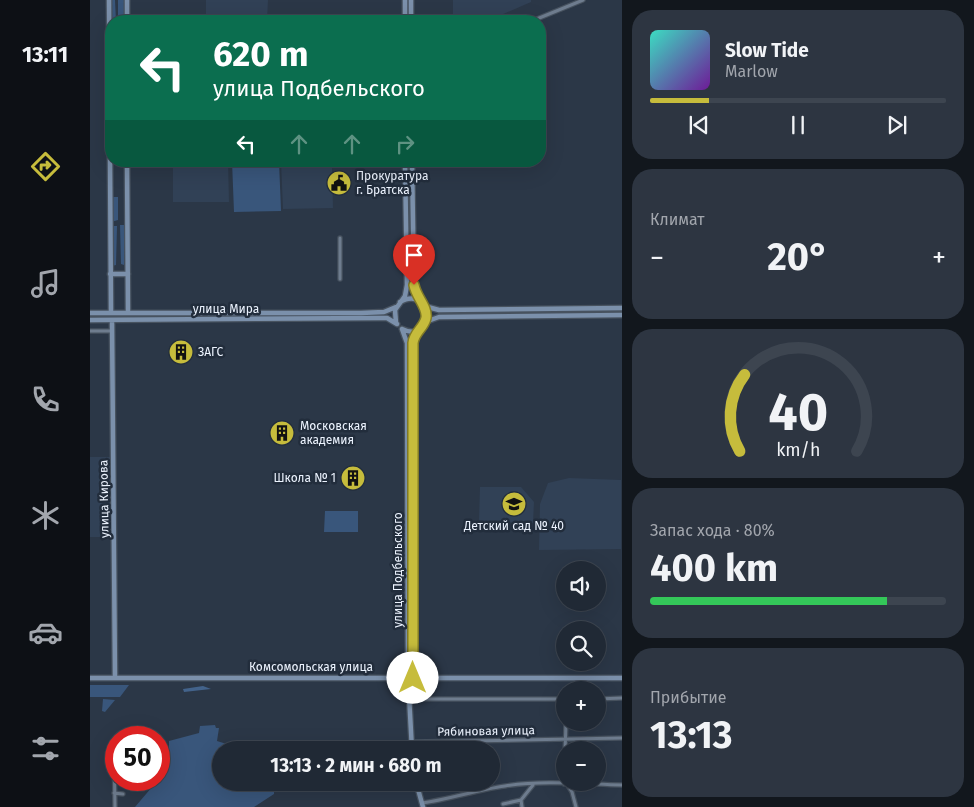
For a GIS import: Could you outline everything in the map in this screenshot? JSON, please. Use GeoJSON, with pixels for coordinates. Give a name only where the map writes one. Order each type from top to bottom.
{"type":"FeatureCollection","features":[{"type":"Feature","properties":{"kind":"main road"},"geometry":{"type":"LineString","coordinates":[[109,0],[109,15]]}},
{"type":"Feature","properties":{"kind":"main road"},"geometry":{"type":"LineString","coordinates":[[127,0],[127,15]]}},
{"type":"Feature","properties":{"kind":"main road"},"geometry":{"type":"LineString","coordinates":[[405,0],[405,15]]}},
{"type":"Feature","properties":{"kind":"main road"},"geometry":{"type":"LineString","coordinates":[[411,0],[411,15]]}},
{"type":"Feature","properties":{"kind":"main road"},"geometry":{"type":"LineString","coordinates":[[110,167],[111,313]]}},
{"type":"Feature","properties":{"kind":"main road"},"geometry":{"type":"LineString","coordinates":[[128,167],[128,313]]}},
{"type":"Feature","properties":{"kind":"main road"},"geometry":{"type":"LineString","coordinates":[[406,167],[407,285],[405,296],[396,307],[394,318],[397,324],[402,329],[409,331],[420,328],[426,316],[424,306]]}},
{"type":"Feature","properties":{"kind":"main road"},"geometry":{"type":"LineString","coordinates":[[412,167],[414,285],[419,302]]}},
{"type":"Feature","properties":{"kind":"main road"},"geometry":{"type":"LineString","coordinates":[[110,274],[128,274]]}},
{"type":"Feature","properties":{"kind":"main road"},"geometry":{"type":"LineString","coordinates":[[400,302],[410,299],[424,306],[439,310],[622,308]]}},
{"type":"Feature","properties":{"kind":"main road"},"geometry":{"type":"LineString","coordinates":[[362,316],[384,312],[396,307]]}},
{"type":"Feature","properties":{"kind":"main road"},"geometry":{"type":"LineString","coordinates":[[189,312],[189,319]]}},
{"type":"Feature","properties":{"kind":"main road","name":"улица Мира"},"geometry":{"type":"LineString","coordinates":[[90,313],[189,312],[362,316]]}},
{"type":"Feature","properties":{"kind":"main road"},"geometry":{"type":"LineString","coordinates":[[424,323],[439,317],[622,315]]}},
{"type":"Feature","properties":{"kind":"main road"},"geometry":{"type":"LineString","coordinates":[[362,316],[384,318],[397,324]]}},
{"type":"Feature","properties":{"kind":"main road","name":"улица Мира"},"geometry":{"type":"LineString","coordinates":[[90,320],[362,316]]}},
{"type":"Feature","properties":{"kind":"main road","name":"улица Кирова"},"geometry":{"type":"LineString","coordinates":[[112,320],[115,678]]}},
{"type":"Feature","properties":{"kind":"main road","name":"улица Подбельского"},"geometry":{"type":"LineString","coordinates":[[412,741],[410,689],[413,348],[414,337],[420,328]]}},
{"type":"Feature","properties":{"kind":"main road","name":"улица Подбельского"},"geometry":{"type":"LineString","coordinates":[[402,329],[407,343],[411,611]]}},
{"type":"Feature","properties":{"kind":"main road","name":"Комсомольская улица"},"geometry":{"type":"LineString","coordinates":[[90,678],[622,678]]}},
{"type":"Feature","properties":{"kind":"main road"},"geometry":{"type":"LineString","coordinates":[[418,791],[422,805]]}},
{"type":"Feature","properties":{"kind":"street"},"geometry":{"type":"LineString","coordinates":[[546,15],[583,0]]}},
{"type":"Feature","properties":{"kind":"street"},"geometry":{"type":"LineString","coordinates":[[340,238],[340,280]]}},
{"type":"Feature","properties":{"kind":"street"},"geometry":{"type":"LineString","coordinates":[[90,332],[112,331]]}},
{"type":"Feature","properties":{"kind":"street"},"geometry":{"type":"LineString","coordinates":[[606,698],[622,698]]}},
{"type":"Feature","properties":{"kind":"street"},"geometry":{"type":"LineString","coordinates":[[410,699],[556,699]]}},
{"type":"Feature","properties":{"kind":"street"},"geometry":{"type":"LineString","coordinates":[[565,731],[565,738]]}},
{"type":"Feature","properties":{"kind":"street","name":"Рябиновая улица"},"geometry":{"type":"LineString","coordinates":[[450,741],[622,738]]}},
{"type":"Feature","properties":{"kind":"street"},"geometry":{"type":"LineString","coordinates":[[503,804],[521,800],[534,784]]}},
{"type":"Feature","properties":{"kind":"street"},"geometry":{"type":"LineString","coordinates":[[422,805],[505,786],[556,784]]}},
{"type":"Feature","properties":{"kind":"street"},"geometry":{"type":"LineString","coordinates":[[606,785],[622,785]]}},
{"type":"Feature","properties":{"kind":"street"},"geometry":{"type":"LineString","coordinates":[[571,791],[576,807]]}},
{"type":"Feature","properties":{"kind":"street"},"geometry":{"type":"LineString","coordinates":[[115,807],[114,793],[123,794]]}},
{"type":"Feature","properties":{"kind":"street"},"geometry":{"type":"LineString","coordinates":[[521,800],[522,807]]}},
{"type":"Feature","properties":{"kind":"shaded area"},"geometry":{"type":"Polygon","coordinates":[[[111,0],[115,0],[116,15],[112,15],[111,0]]]}},
{"type":"Feature","properties":{"kind":"shaded area"},"geometry":{"type":"Polygon","coordinates":[[[118,0],[124,0],[124,15],[118,15],[118,0]]]}},
{"type":"Feature","properties":{"kind":"shaded area"},"geometry":{"type":"Polygon","coordinates":[[[206,0],[268,0],[267,15],[206,15],[206,0]]]}},
{"type":"Feature","properties":{"kind":"shaded area"},"geometry":{"type":"Polygon","coordinates":[[[453,0],[531,0],[531,2],[501,15],[453,15],[453,0]]]}},
{"type":"Feature","properties":{"kind":"shaded area"},"geometry":{"type":"Polygon","coordinates":[[[173,167],[228,167],[229,202],[173,202],[173,167]]]}},
{"type":"Feature","properties":{"kind":"shaded area"},"geometry":{"type":"Polygon","coordinates":[[[232,167],[279,167],[281,211],[234,212],[232,167]]]}},
{"type":"Feature","properties":{"kind":"shaded area"},"geometry":{"type":"Polygon","coordinates":[[[281,167],[332,168],[333,208],[283,209],[281,167]]]}},
{"type":"Feature","properties":{"kind":"shaded area"},"geometry":{"type":"Polygon","coordinates":[[[111,197],[118,197],[118,220],[111,222],[111,197]]]}},
{"type":"Feature","properties":{"kind":"shaded area"},"geometry":{"type":"Polygon","coordinates":[[[120,225],[124,225],[124,265],[121,264],[120,225]]]}},
{"type":"Feature","properties":{"kind":"shaded area"},"geometry":{"type":"Polygon","coordinates":[[[111,226],[117,226],[116,265],[112,266],[111,226]]]}},
{"type":"Feature","properties":{"kind":"shaded area"},"geometry":{"type":"Polygon","coordinates":[[[90,457],[111,457],[110,537],[90,537],[90,457]]]}},
{"type":"Feature","properties":{"kind":"shaded area"},"geometry":{"type":"Polygon","coordinates":[[[569,478],[621,480],[621,549],[539,550],[540,504],[548,483],[569,478]]]}},
{"type":"Feature","properties":{"kind":"shaded area"},"geometry":{"type":"Polygon","coordinates":[[[480,487],[521,487],[534,502],[533,523],[479,522],[480,487]]]}},
{"type":"Feature","properties":{"kind":"shaded area"},"geometry":{"type":"Polygon","coordinates":[[[325,511],[358,511],[358,532],[324,532],[325,511]]]}},
{"type":"Feature","properties":{"kind":"shaded area"},"geometry":{"type":"Polygon","coordinates":[[[90,685],[129,685],[120,697],[90,697],[90,685]]]}},
{"type":"Feature","properties":{"kind":"shaded area"},"geometry":{"type":"Polygon","coordinates":[[[203,686],[211,689],[184,692],[183,689],[203,686]]]}},
{"type":"Feature","properties":{"kind":"shaded area"},"geometry":{"type":"Polygon","coordinates":[[[103,699],[115,700],[105,712],[102,711],[103,699]]]}},
{"type":"Feature","properties":{"kind":"shaded area"},"geometry":{"type":"Polygon","coordinates":[[[215,725],[216,728],[219,728],[217,741],[212,741],[212,791],[274,791],[274,794],[254,807],[135,807],[149,791],[170,791],[170,741],[199,733],[200,726],[215,725]]]}},
{"type":"Feature","properties":{"kind":"place","name":"Прокуратура г. Братска"},"geometry":{"type":"Point","coordinates":[339,183]}},
{"type":"Feature","properties":{"kind":"place","name":"ЗАГС"},"geometry":{"type":"Point","coordinates":[181,352]}},
{"type":"Feature","properties":{"kind":"place","name":"Московская академия"},"geometry":{"type":"Point","coordinates":[282,433]}},
{"type":"Feature","properties":{"kind":"place","name":"Школа № 1"},"geometry":{"type":"Point","coordinates":[353,478]}},
{"type":"Feature","properties":{"kind":"place","name":"Детский сад № 40"},"geometry":{"type":"Point","coordinates":[514,504]}},
{"type":"Feature","properties":{"kind":"route"},"geometry":{"type":"LineString","coordinates":[[413,678],[413,343],[416,332],[426,320],[425,309],[416,296],[414,285]]}}]}
